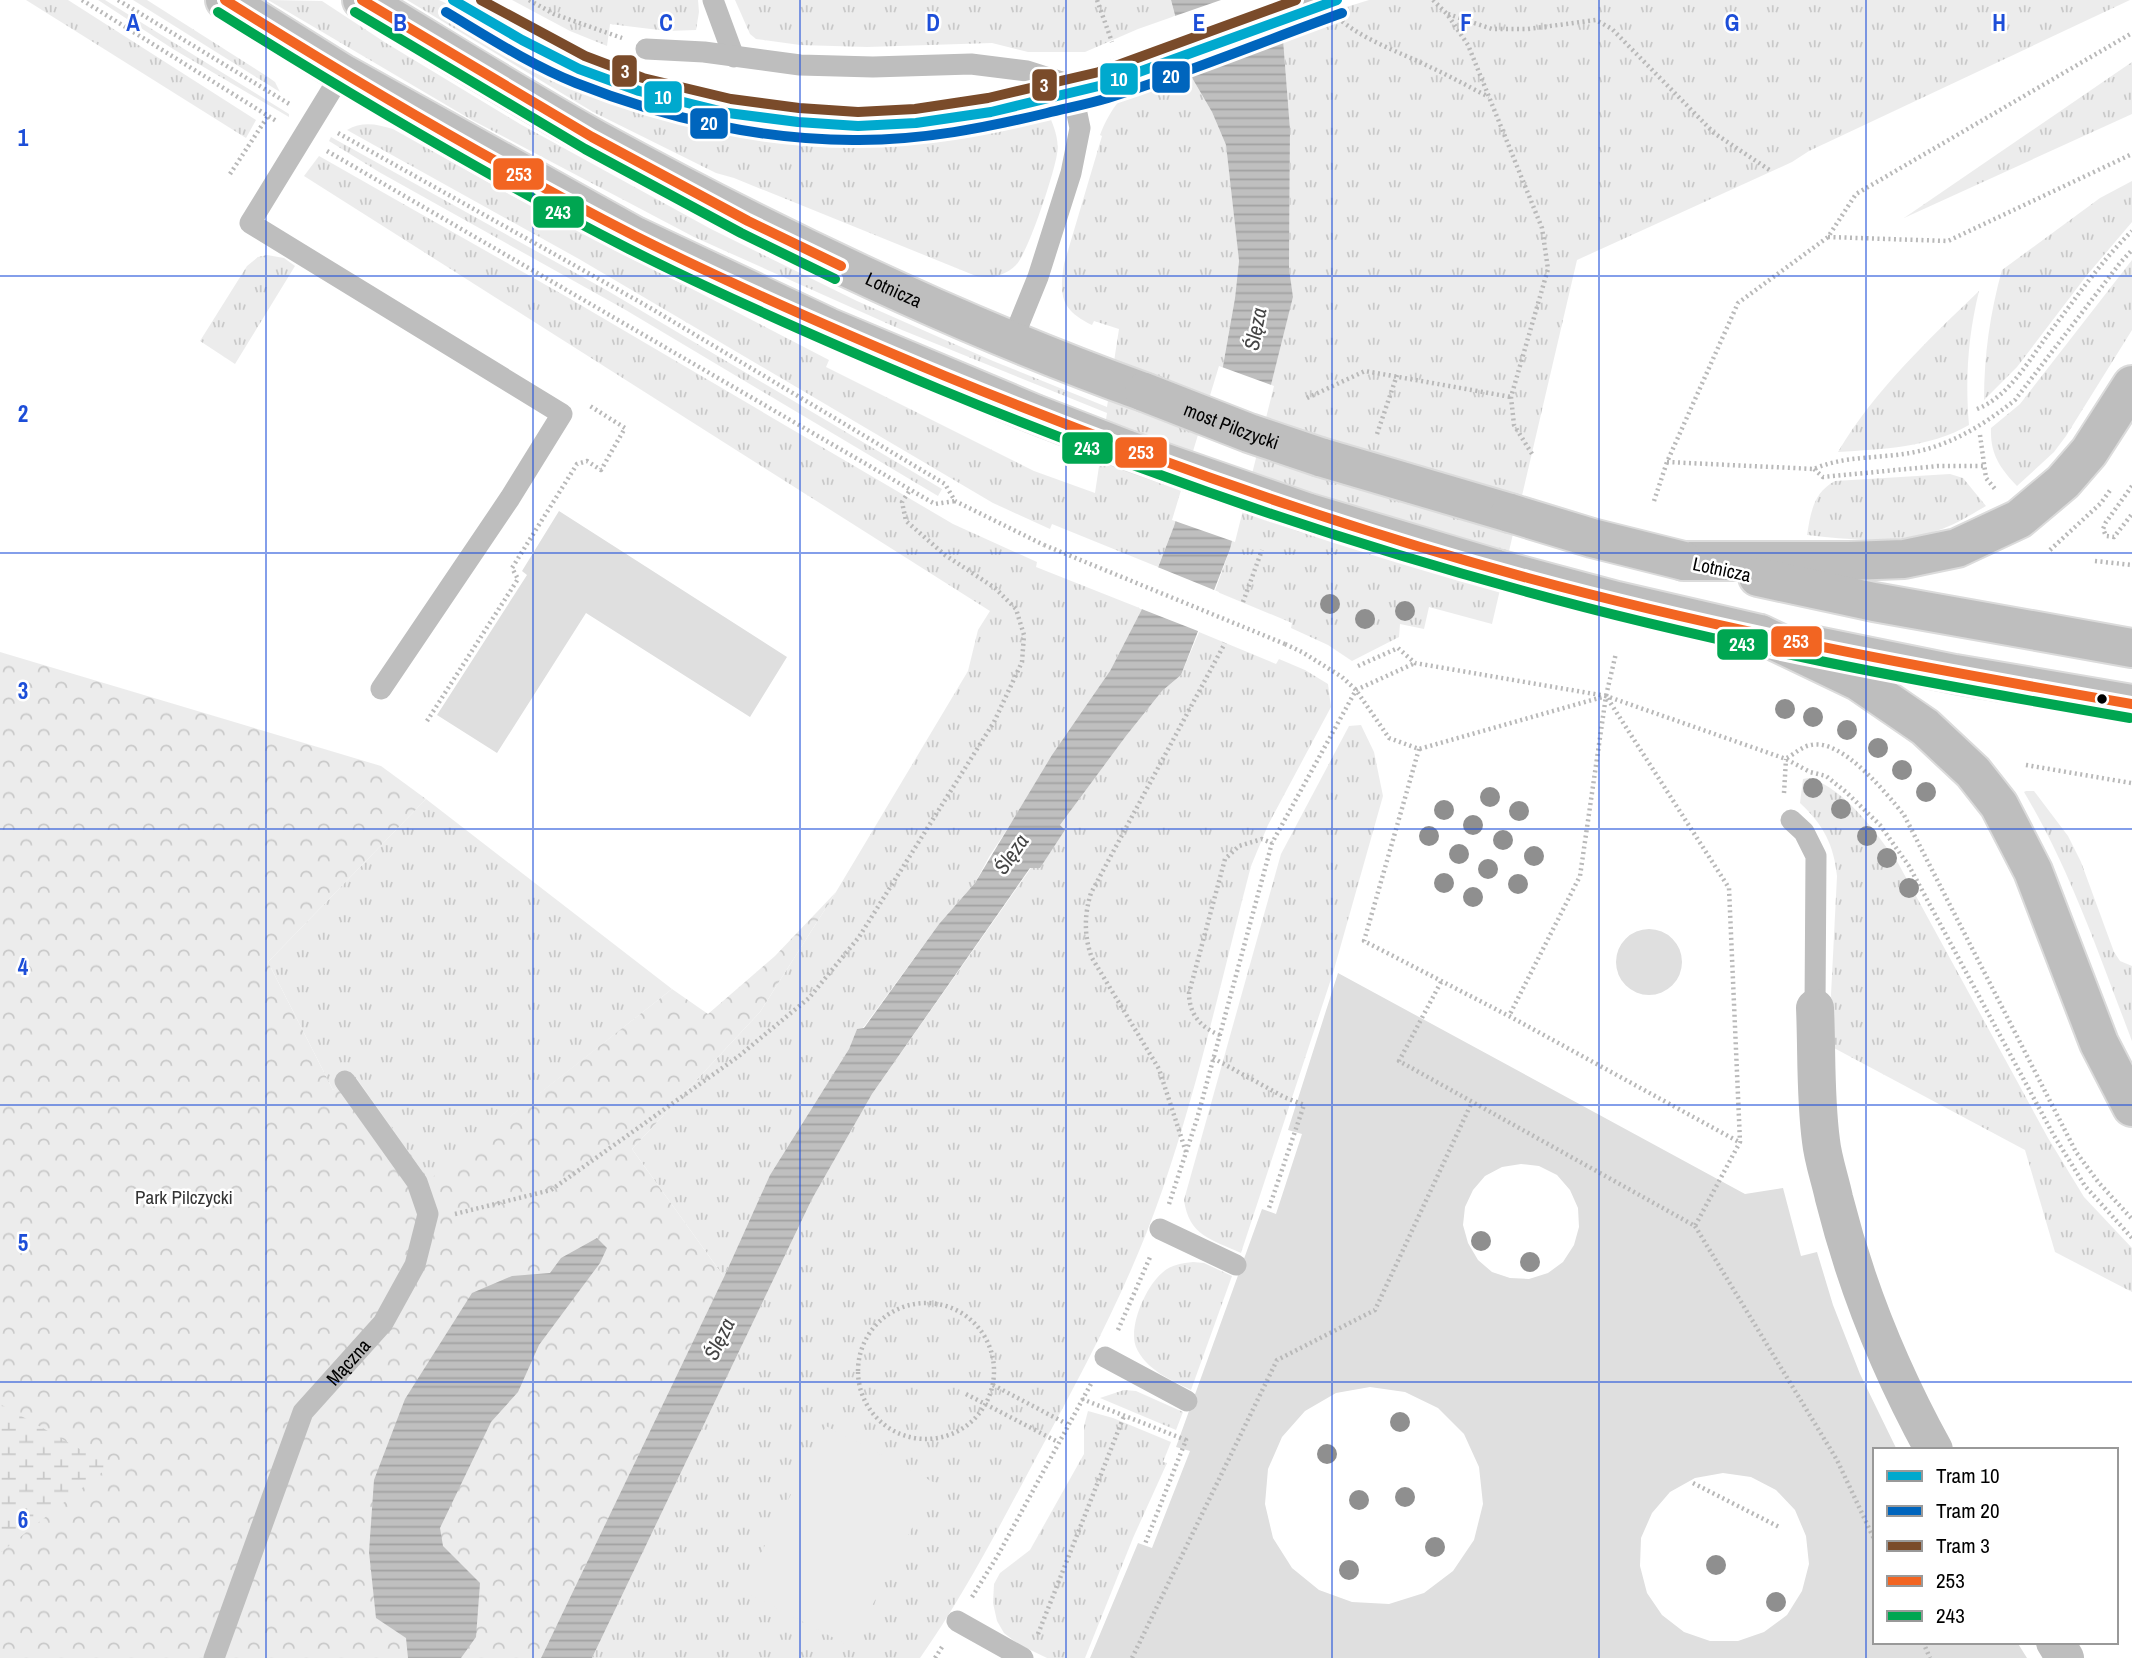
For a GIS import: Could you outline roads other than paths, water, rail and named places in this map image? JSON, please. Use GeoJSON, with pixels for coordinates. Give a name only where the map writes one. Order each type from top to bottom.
{"type":"FeatureCollection","features":[{"type":"Feature","properties":{"kind":"main road"},"geometry":{"type":"LineString","coordinates":[[225,0],[342,73],[635,236],[840,332],[1128,450],[1306,512],[1497,569],[1617,601],[1776,640],[2132,704]]}},
{"type":"Feature","properties":{"kind":"main road","name":"Lotnicza"},"geometry":{"type":"LineString","coordinates":[[362,0],[592,137],[748,221],[906,297],[1144,392]]}},
{"type":"Feature","properties":{"kind":"main road"},"geometry":{"type":"LineString","coordinates":[[1684,561],[1904,559],[1957,548],[2019,519],[2063,482],[2089,452],[2132,385]]}},
{"type":"Feature","properties":{"kind":"main road","name":"most Pilczycki"},"geometry":{"type":"LineString","coordinates":[[1144,392],[1320,457]]}},
{"type":"Feature","properties":{"kind":"main road","name":"Lotnicza"},"geometry":{"type":"LineString","coordinates":[[1320,457],[1592,538],[1684,561],[1888,604],[2132,649]]}},
{"type":"Feature","properties":{"kind":"main road"},"geometry":{"type":"LineString","coordinates":[[1776,640],[1858,681],[1925,727],[1973,772],[1999,806],[2033,871],[2099,1043],[2132,1107]]}},
{"type":"Feature","properties":{"kind":"main road"},"geometry":{"type":"LineString","coordinates":[[1815,1008],[1816,1086],[1821,1144],[1840,1226],[1896,1377],[1933,1448]]}},
{"type":"Feature","properties":{"kind":"lane"},"geometry":{"type":"LineString","coordinates":[[713,0],[734,57]]}},
{"type":"Feature","properties":{"kind":"lane"},"geometry":{"type":"LineString","coordinates":[[646,50],[704,52],[800,65],[873,67],[971,64],[1027,71],[1071,85],[1148,56],[1316,3]]}},
{"type":"Feature","properties":{"kind":"lane"},"geometry":{"type":"LineString","coordinates":[[342,73],[250,223],[562,414],[510,498],[381,689]]}},
{"type":"Feature","properties":{"kind":"lane"},"geometry":{"type":"LineString","coordinates":[[1012,341],[1038,277],[1072,173],[1080,128],[1071,85]]}},
{"type":"Feature","properties":{"kind":"lane"},"geometry":{"type":"LineString","coordinates":[[1791,820],[1804,832],[1816,856],[1815,1008]]}},
{"type":"Feature","properties":{"kind":"lane","name":"Mączna"},"geometry":{"type":"LineString","coordinates":[[214,1658],[303,1412],[383,1323],[415,1265],[428,1214],[417,1182],[345,1081]]}},
{"type":"Feature","properties":{"kind":"lane"},"geometry":{"type":"LineString","coordinates":[[1160,1229],[1236,1265]]}},
{"type":"Feature","properties":{"kind":"lane"},"geometry":{"type":"LineString","coordinates":[[1105,1357],[1187,1401]]}},
{"type":"Feature","properties":{"kind":"lane"},"geometry":{"type":"LineString","coordinates":[[957,1622],[1028,1652]]}},
{"type":"Feature","properties":{"kind":"water","name":"Ślęza"},"geometry":{"type":"Polygon","coordinates":[[[1171,0],[1255,0],[1283,39],[1290,129],[1289,268],[1293,297],[1230,549],[1181,675],[1162,691],[1060,825],[1065,830],[1040,868],[1030,868],[872,1094],[812,1199],[592,1658],[541,1658],[724,1277],[770,1175],[849,1049],[857,1029],[864,1028],[939,924],[975,883],[1052,755],[1110,671],[1142,609],[1174,526],[1223,366],[1239,261],[1226,145],[1212,112],[1191,76],[1171,0]]]}},
{"type":"Feature","properties":{"kind":"water"},"geometry":{"type":"Polygon","coordinates":[[[597,1238],[607,1248],[600,1263],[539,1345],[518,1392],[491,1422],[440,1528],[443,1546],[480,1583],[476,1637],[461,1658],[408,1658],[406,1638],[376,1618],[369,1552],[374,1480],[405,1399],[472,1293],[512,1276],[550,1273],[561,1258],[597,1238]]]}},
{"type":"Feature","properties":{"kind":"tram line","name":"10"},"geometry":{"type":"LineString","coordinates":[[453,0],[579,69],[639,91],[728,113],[858,126],[916,123],[991,112],[1103,85],[1337,0]]}},
{"type":"Feature","properties":{"kind":"tram line","name":"3"},"geometry":{"type":"LineString","coordinates":[[481,0],[585,56],[643,78],[731,99],[858,112],[915,109],[988,98],[1099,72],[1296,0]]}},
{"type":"Feature","properties":{"kind":"tram line","name":"20"},"geometry":{"type":"LineString","coordinates":[[446,12],[559,76],[644,107],[751,132],[859,140],[954,132],[1093,102],[1167,78],[1342,13]]}},
{"type":"Feature","properties":{"kind":"park label","name":"Park Pilczycki"},"geometry":{"type":"Point","coordinates":[184,1197]}}]}
